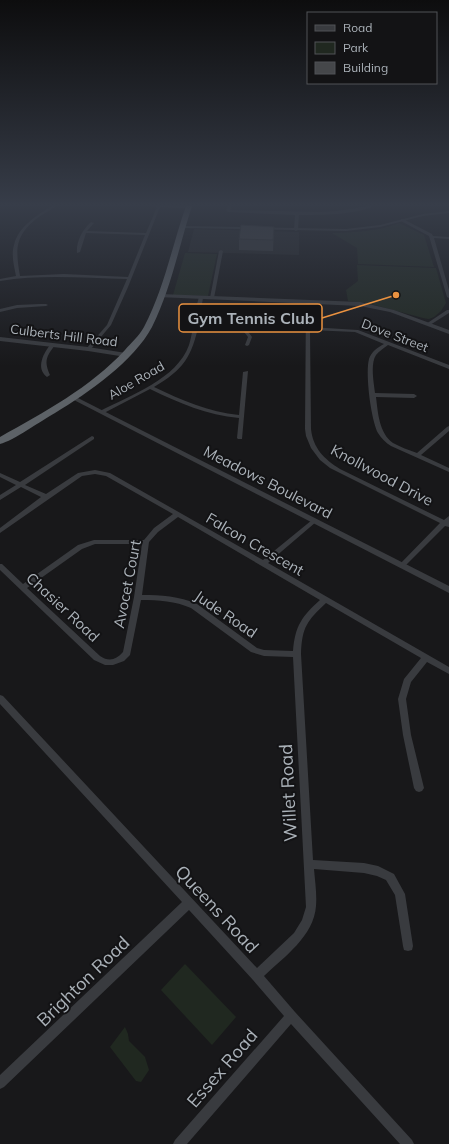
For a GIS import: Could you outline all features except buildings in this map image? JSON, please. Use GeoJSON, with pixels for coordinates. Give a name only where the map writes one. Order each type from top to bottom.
{"type":"FeatureCollection","features":[{"type":"Feature","properties":{"kind":"highway"},"geometry":{"type":"LineString","coordinates":[[0,442],[74,398],[110,370],[126,355],[149,326],[172,259]]}},
{"type":"Feature","properties":{"kind":"street"},"geometry":{"type":"LineString","coordinates":[[16,259],[18,276]]}},
{"type":"Feature","properties":{"kind":"street"},"geometry":{"type":"LineString","coordinates":[[88,349],[109,325],[137,259]]}},
{"type":"Feature","properties":{"kind":"street"},"geometry":{"type":"LineString","coordinates":[[212,298],[219,259]]}},
{"type":"Feature","properties":{"kind":"street"},"geometry":{"type":"LineString","coordinates":[[438,259],[449,297]]}},
{"type":"Feature","properties":{"kind":"street"},"geometry":{"type":"LineString","coordinates":[[0,280],[18,276],[129,278]]}},
{"type":"Feature","properties":{"kind":"street"},"geometry":{"type":"LineString","coordinates":[[160,296],[308,301],[372,306],[392,311],[449,332]]}},
{"type":"Feature","properties":{"kind":"street","name":"Aloe Road"},"geometry":{"type":"LineString","coordinates":[[102,412],[149,387],[170,374],[182,363],[187,354],[201,298]]}},
{"type":"Feature","properties":{"kind":"street","name":"Knollwood Drive"},"geometry":{"type":"LineString","coordinates":[[308,301],[308,429],[309,439],[315,451],[324,461],[338,470],[447,522]]}},
{"type":"Feature","properties":{"kind":"street"},"geometry":{"type":"LineString","coordinates":[[0,311],[25,305],[46,305]]}},
{"type":"Feature","properties":{"kind":"street"},"geometry":{"type":"LineString","coordinates":[[428,324],[449,311]]}},
{"type":"Feature","properties":{"kind":"street"},"geometry":{"type":"LineString","coordinates":[[196,322],[221,322],[241,327],[250,337],[247,345]]}},
{"type":"Feature","properties":{"kind":"street","name":"Dove Street"},"geometry":{"type":"LineString","coordinates":[[308,328],[352,330],[449,367]]}},
{"type":"Feature","properties":{"kind":"street","name":"Culberts Hill Road"},"geometry":{"type":"LineString","coordinates":[[0,339],[126,355]]}},
{"type":"Feature","properties":{"kind":"street"},"geometry":{"type":"LineString","coordinates":[[388,343],[376,352],[372,360],[377,422],[383,436],[393,445],[449,470]]}},
{"type":"Feature","properties":{"kind":"street"},"geometry":{"type":"LineString","coordinates":[[47,375],[42,364],[46,354],[53,345]]}},
{"type":"Feature","properties":{"kind":"street"},"geometry":{"type":"LineString","coordinates":[[240,438],[246,372]]}},
{"type":"Feature","properties":{"kind":"street"},"geometry":{"type":"LineString","coordinates":[[149,387],[202,410],[225,416],[242,417]]}},
{"type":"Feature","properties":{"kind":"street"},"geometry":{"type":"LineString","coordinates":[[374,395],[414,396]]}},
{"type":"Feature","properties":{"kind":"street","name":"Meadows Boulevard"},"geometry":{"type":"LineString","coordinates":[[74,398],[449,590]]}},
{"type":"Feature","properties":{"kind":"street"},"geometry":{"type":"LineString","coordinates":[[417,456],[449,428]]}},
{"type":"Feature","properties":{"kind":"street"},"geometry":{"type":"LineString","coordinates":[[0,498],[92,438]]}},
{"type":"Feature","properties":{"kind":"street","name":"Falcon Crescent"},"geometry":{"type":"LineString","coordinates":[[46,497],[80,474],[87,472],[102,472],[108,474],[449,671]]}},
{"type":"Feature","properties":{"kind":"street"},"geometry":{"type":"LineString","coordinates":[[0,475],[46,497],[0,531]]}},
{"type":"Feature","properties":{"kind":"street","name":"Avocet Court"},"geometry":{"type":"LineString","coordinates":[[111,663],[121,660],[127,653],[138,598],[146,542],[156,530],[178,514]]}},
{"type":"Feature","properties":{"kind":"street"},"geometry":{"type":"LineString","coordinates":[[264,564],[314,521]]}},
{"type":"Feature","properties":{"kind":"street"},"geometry":{"type":"LineString","coordinates":[[402,566],[447,522]]}},
{"type":"Feature","properties":{"kind":"street"},"geometry":{"type":"LineString","coordinates":[[22,588],[86,544],[101,542],[146,542]]}},
{"type":"Feature","properties":{"kind":"street","name":"Chasier Road"},"geometry":{"type":"LineString","coordinates":[[0,566],[97,658],[101,661],[111,663]]}},
{"type":"Feature","properties":{"kind":"street","name":"Jude Road"},"geometry":{"type":"LineString","coordinates":[[138,598],[174,599],[185,602],[194,606],[254,650],[264,653],[297,654]]}},
{"type":"Feature","properties":{"kind":"street","name":"Willet Road"},"geometry":{"type":"LineString","coordinates":[[257,976],[298,936],[307,922],[310,907],[297,654],[298,636],[301,624],[326,599]]}},
{"type":"Feature","properties":{"kind":"street"},"geometry":{"type":"LineString","coordinates":[[419,788],[407,735],[402,700],[407,681],[426,657]]}},
{"type":"Feature","properties":{"kind":"street","name":"Queens Road"},"geometry":{"type":"LineString","coordinates":[[0,698],[257,976],[291,1016],[408,1144]]}},
{"type":"Feature","properties":{"kind":"street"},"geometry":{"type":"LineString","coordinates":[[308,864],[364,868],[378,871],[390,877],[400,894],[408,946]]}},
{"type":"Feature","properties":{"kind":"street","name":"Brighton Road"},"geometry":{"type":"LineString","coordinates":[[0,1083],[189,903]]}},
{"type":"Feature","properties":{"kind":"street","name":"Essex Road"},"geometry":{"type":"LineString","coordinates":[[179,1144],[291,1016]]}},
{"type":"Feature","properties":{"kind":"green space"},"geometry":{"type":"Polygon","coordinates":[[[183,259],[216,259],[208,296],[173,295],[183,259]]]}},
{"type":"Feature","properties":{"kind":"green space"},"geometry":{"type":"Polygon","coordinates":[[[358,259],[432,259],[434,267],[358,264],[358,259]]]}},
{"type":"Feature","properties":{"kind":"green space"},"geometry":{"type":"Polygon","coordinates":[[[357,265],[436,268],[446,303],[441,311],[429,319],[367,303],[348,301],[346,290],[358,281],[357,265]]]}},
{"type":"Feature","properties":{"kind":"green space"},"geometry":{"type":"Polygon","coordinates":[[[185,964],[236,1017],[212,1045],[161,990],[185,964]]]}},
{"type":"Feature","properties":{"kind":"green space"},"geometry":{"type":"Polygon","coordinates":[[[125,1027],[129,1041],[145,1057],[149,1070],[141,1082],[136,1081],[110,1047],[125,1027]]]}},
{"type":"Feature","properties":{"kind":"place","name":"Gym Tennis Club"},"geometry":{"type":"Point","coordinates":[396,295]}}]}
